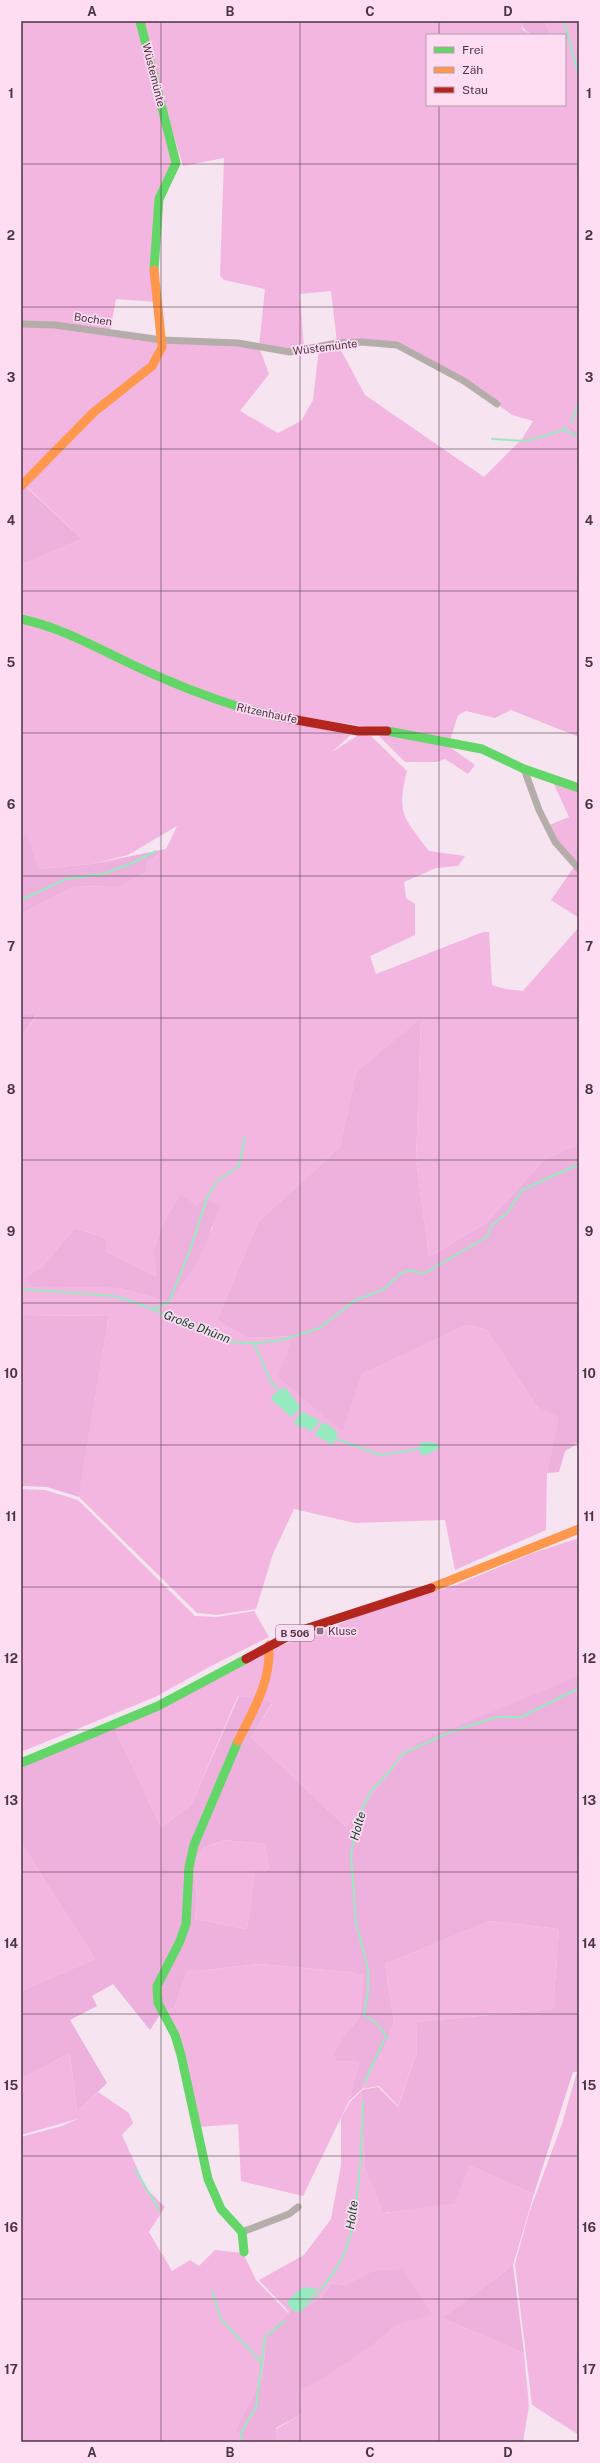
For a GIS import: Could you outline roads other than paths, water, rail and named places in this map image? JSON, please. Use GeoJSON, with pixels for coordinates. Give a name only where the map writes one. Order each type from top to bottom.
{"type":"FeatureCollection","features":[{"type":"Feature","properties":{"kind":"street","name":"Wüstemünte"},"geometry":{"type":"LineString","coordinates":[[21,486],[94,412],[152,366],[162,347],[153,277],[159,199],[176,163],[140,21]]}},
{"type":"Feature","properties":{"kind":"street","name":"Bochen"},"geometry":{"type":"LineString","coordinates":[[21,324],[55,325],[162,340]]}},
{"type":"Feature","properties":{"kind":"street","name":"Wüstemünte"},"geometry":{"type":"LineString","coordinates":[[162,340],[238,343],[290,352],[337,343],[361,342],[397,345],[464,381],[498,404]]}},
{"type":"Feature","properties":{"kind":"street","name":"Ritzenhaufe"},"geometry":{"type":"LineString","coordinates":[[21,619],[46,624],[141,669],[228,704],[260,713],[370,732],[395,731],[482,749],[524,769],[579,788]]}},
{"type":"Feature","properties":{"kind":"street"},"geometry":{"type":"LineString","coordinates":[[524,769],[539,810],[555,842],[579,869]]}},
{"type":"Feature","properties":{"kind":"street","name":"B 506"},"geometry":{"type":"LineString","coordinates":[[21,1762],[158,1706],[269,1645],[316,1624],[442,1584],[579,1529]]}},
{"type":"Feature","properties":{"kind":"street"},"geometry":{"type":"LineString","coordinates":[[244,2252],[242,2232],[228,2222],[215,2200],[206,2170],[185,2067],[175,2035],[157,2000],[156,1990],[178,1950],[187,1924],[189,1910],[188,1869],[194,1843],[236,1744],[264,1693],[270,1656],[269,1645]]}},
{"type":"Feature","properties":{"kind":"street"},"geometry":{"type":"LineString","coordinates":[[242,2232],[289,2214],[298,2207]]}},
{"type":"Feature","properties":{"kind":"waterway"},"geometry":{"type":"LineString","coordinates":[[564,21],[579,77]]}},
{"type":"Feature","properties":{"kind":"waterway"},"geometry":{"type":"LineString","coordinates":[[571,422],[579,403]]}},
{"type":"Feature","properties":{"kind":"waterway"},"geometry":{"type":"LineString","coordinates":[[566,427],[564,430],[579,437]]}},
{"type":"Feature","properties":{"kind":"waterway"},"geometry":{"type":"LineString","coordinates":[[492,439],[526,441],[564,430]]}},
{"type":"Feature","properties":{"kind":"waterway"},"geometry":{"type":"LineString","coordinates":[[21,900],[66,879],[103,874],[130,864],[156,851]]}},
{"type":"Feature","properties":{"kind":"waterway"},"geometry":{"type":"LineString","coordinates":[[153,1309],[169,1302],[190,1250],[207,1198],[217,1181],[239,1166],[245,1137]]}},
{"type":"Feature","properties":{"kind":"waterway","name":"Große Dhünn"},"geometry":{"type":"LineString","coordinates":[[21,1289],[114,1296],[137,1303],[230,1342],[254,1343],[278,1341],[320,1328],[354,1301],[384,1289],[401,1273],[411,1270],[423,1274],[487,1237],[492,1225],[507,1213],[522,1190],[579,1164]]}},
{"type":"Feature","properties":{"kind":"waterway"},"geometry":{"type":"LineString","coordinates":[[254,1343],[271,1382],[280,1392]]}},
{"type":"Feature","properties":{"kind":"waterway"},"geometry":{"type":"LineString","coordinates":[[334,1438],[380,1455],[419,1449]]}},
{"type":"Feature","properties":{"kind":"waterway","name":"Holte"},"geometry":{"type":"LineString","coordinates":[[364,2083],[386,2036],[377,2023],[364,2015],[368,1992],[368,1969],[356,1923],[351,1855],[358,1817],[371,1791],[389,1772],[402,1754],[448,1733],[496,1717],[521,1717],[579,1688]]}},
{"type":"Feature","properties":{"kind":"waterway","name":"Holte"},"geometry":{"type":"LineString","coordinates":[[299,2312],[312,2299],[335,2270],[344,2254],[349,2239],[359,2180],[363,2102]]}},
{"type":"Feature","properties":{"kind":"waterway"},"geometry":{"type":"LineString","coordinates":[[135,2169],[159,2210]]}},
{"type":"Feature","properties":{"kind":"waterway"},"geometry":{"type":"LineString","coordinates":[[212,2291],[221,2319],[261,2362]]}},
{"type":"Feature","properties":{"kind":"waterway","name":"Holte"},"geometry":{"type":"LineString","coordinates":[[240,2442],[242,2431],[256,2407],[265,2337],[285,2321]]}},
{"type":"Feature","properties":{"kind":"place","name":"Kluse"},"geometry":{"type":"Point","coordinates":[320,1631]}}]}
